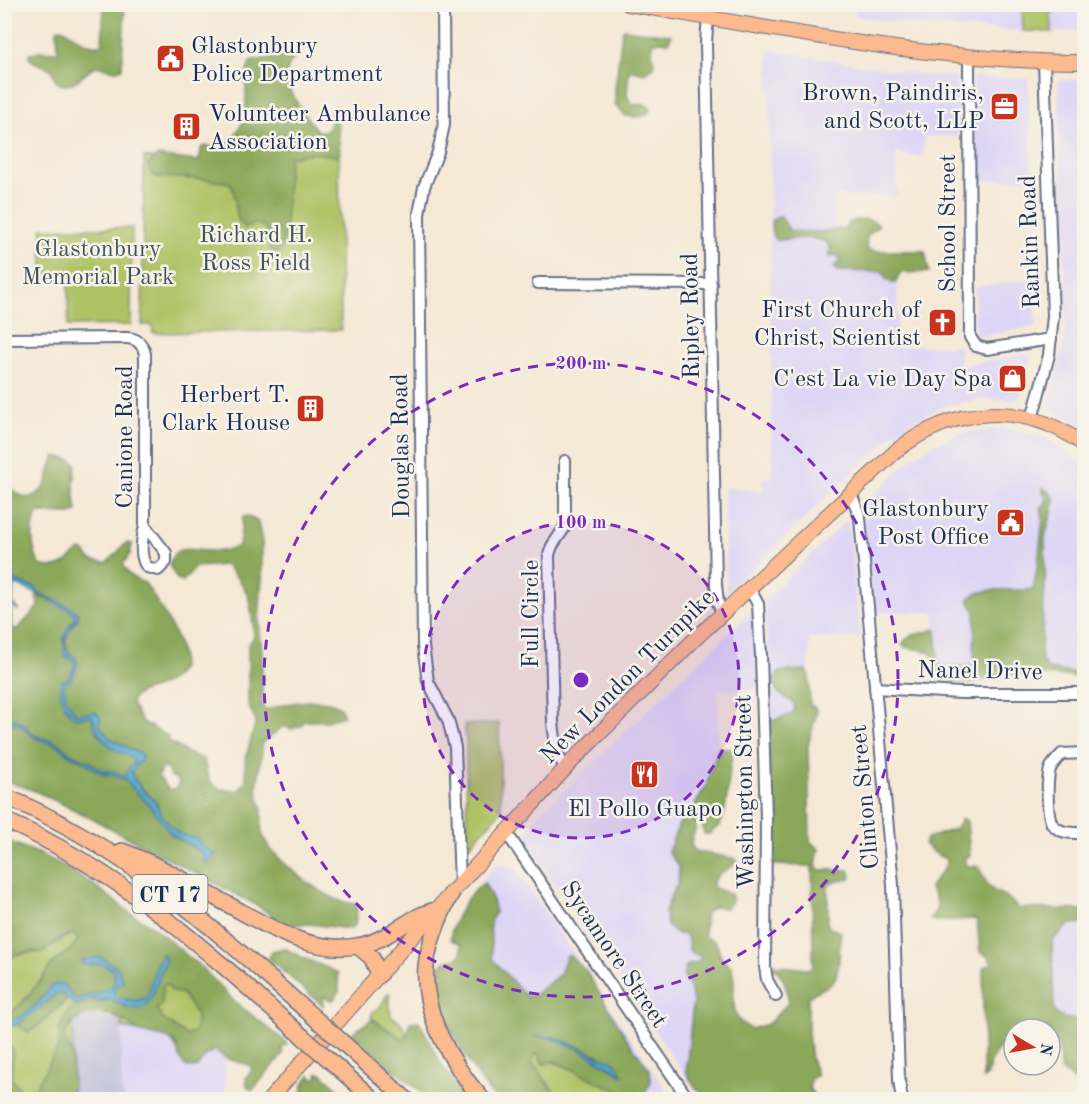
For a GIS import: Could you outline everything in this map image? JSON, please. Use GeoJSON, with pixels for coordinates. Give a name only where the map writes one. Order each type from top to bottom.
{"type":"FeatureCollection","features":[{"type":"Feature","properties":{"kind":"highway","name":"CT 17"},"geometry":{"type":"LineString","coordinates":[[4,796],[54,819],[99,844],[149,878],[203,920],[407,1100]]}},
{"type":"Feature","properties":{"kind":"highway","name":"CT 17"},"geometry":{"type":"LineString","coordinates":[[4,820],[66,850],[130,891],[192,938],[374,1100]]}},
{"type":"Feature","properties":{"kind":"highway"},"geometry":{"type":"LineString","coordinates":[[99,844],[147,862],[291,937],[324,945],[358,946],[390,934],[424,914],[436,910]]}},
{"type":"Feature","properties":{"kind":"highway"},"geometry":{"type":"LineString","coordinates":[[456,888],[432,938],[426,965],[427,984],[435,1021],[446,1045],[461,1071],[483,1100]]}},
{"type":"Feature","properties":{"kind":"highway"},"geometry":{"type":"LineString","coordinates":[[358,946],[372,958],[379,975]]}},
{"type":"Feature","properties":{"kind":"main road"},"geometry":{"type":"LineString","coordinates":[[628,4],[898,48],[969,57],[1084,62]]}},
{"type":"Feature","properties":{"kind":"main road","name":"New London Turnpike"},"geometry":{"type":"LineString","coordinates":[[269,1100],[565,768],[722,613],[905,444],[944,423],[987,414],[1032,419],[1064,431],[1084,445]]}},
{"type":"Feature","properties":{"kind":"street","name":"Douglas Road"},"geometry":{"type":"LineString","coordinates":[[443,4],[443,131],[438,152],[424,187],[419,214],[423,646],[427,678],[448,720],[455,747],[456,888]]}},
{"type":"Feature","properties":{"kind":"street","name":"Ripley Road"},"geometry":{"type":"LineString","coordinates":[[708,17],[706,42],[716,585],[722,613]]}},
{"type":"Feature","properties":{"kind":"street","name":"School Street"},"geometry":{"type":"LineString","coordinates":[[969,57],[969,337],[975,345],[987,350],[1051,339]]}},
{"type":"Feature","properties":{"kind":"street","name":"Rankin Road"},"geometry":{"type":"LineString","coordinates":[[1032,419],[1051,339],[1053,279],[1044,62]]}},
{"type":"Feature","properties":{"kind":"street"},"geometry":{"type":"LineString","coordinates":[[538,283],[711,284]]}},
{"type":"Feature","properties":{"kind":"street","name":"Canione Road"},"geometry":{"type":"LineString","coordinates":[[4,339],[126,338],[134,339],[140,344],[145,354],[145,526]]}},
{"type":"Feature","properties":{"kind":"street","name":"Full Circle"},"geometry":{"type":"LineString","coordinates":[[565,461],[565,527],[549,555],[553,723],[557,753],[565,768]]}},
{"type":"Feature","properties":{"kind":"street","name":"Clinton Street"},"geometry":{"type":"LineString","coordinates":[[851,493],[860,518],[893,885],[899,1080],[902,1100]]}},
{"type":"Feature","properties":{"kind":"street","name":"Washington Street"},"geometry":{"type":"LineString","coordinates":[[749,588],[758,604],[761,646],[766,818],[765,967],[767,980],[776,996]]}},
{"type":"Feature","properties":{"kind":"street","name":"Nanel Drive"},"geometry":{"type":"LineString","coordinates":[[875,688],[960,693],[1084,693]]}},
{"type":"Feature","properties":{"kind":"street"},"geometry":{"type":"LineString","coordinates":[[1084,753],[1062,754],[1053,764],[1049,776],[1048,812],[1057,828],[1068,832],[1084,833]]}},
{"type":"Feature","properties":{"kind":"street","name":"Sycamore Street"},"geometry":{"type":"LineString","coordinates":[[506,832],[689,1100]]}},
{"type":"Feature","properties":{"kind":"shaded area"},"geometry":{"type":"Polygon","coordinates":[[[854,5],[1022,5],[1023,31],[929,27],[855,16],[854,5]]]}},
{"type":"Feature","properties":{"kind":"shaded area"},"geometry":{"type":"Polygon","coordinates":[[[1051,5],[1084,5],[1084,31],[1052,32],[1051,5]]]}},
{"type":"Feature","properties":{"kind":"shaded area"},"geometry":{"type":"Polygon","coordinates":[[[769,50],[924,75],[957,76],[958,136],[924,136],[923,157],[896,153],[897,196],[834,196],[834,229],[821,232],[791,231],[784,220],[777,240],[808,238],[826,241],[831,247],[832,257],[836,255],[840,258],[839,263],[834,266],[837,271],[884,272],[895,282],[897,277],[897,346],[959,346],[960,366],[1026,354],[1031,360],[1019,399],[982,399],[946,406],[928,413],[896,432],[726,593],[724,488],[763,491],[763,478],[772,478],[769,50]]]}},
{"type":"Feature","properties":{"kind":"shaded area"},"geometry":{"type":"Polygon","coordinates":[[[973,77],[1028,79],[1032,179],[974,181],[973,77]]]}},
{"type":"Feature","properties":{"kind":"shaded area"},"geometry":{"type":"Polygon","coordinates":[[[1084,79],[1084,428],[1053,410],[1050,403],[1065,337],[1066,307],[1058,83],[1062,80],[1084,79]]]}},
{"type":"Feature","properties":{"kind":"shaded area"},"geometry":{"type":"Polygon","coordinates":[[[1036,278],[1036,326],[977,337],[975,334],[975,287],[1036,278]]]}},
{"type":"Feature","properties":{"kind":"shaded area"},"geometry":{"type":"Polygon","coordinates":[[[1000,429],[1029,433],[1044,438],[1064,449],[1084,465],[1084,673],[1053,671],[1046,666],[1041,657],[1045,537],[1055,502],[1054,497],[1045,488],[1043,492],[1047,498],[1041,508],[1043,517],[1033,589],[968,599],[975,611],[974,658],[971,666],[944,667],[939,665],[934,612],[873,612],[863,505],[910,460],[934,444],[961,433],[1000,429]]]}},
{"type":"Feature","properties":{"kind":"shaded area"},"geometry":{"type":"Polygon","coordinates":[[[848,519],[860,638],[809,638],[809,674],[806,670],[778,693],[792,702],[795,710],[792,714],[771,720],[765,599],[848,519]]]}},
{"type":"Feature","properties":{"kind":"shaded area"},"geometry":{"type":"Polygon","coordinates":[[[756,607],[758,689],[718,690],[717,757],[705,788],[695,805],[681,817],[678,885],[672,893],[665,912],[667,926],[687,935],[689,951],[701,958],[686,966],[683,977],[692,992],[693,1002],[686,1071],[694,1086],[709,1099],[701,1099],[531,849],[527,830],[545,809],[756,607]]]}},
{"type":"Feature","properties":{"kind":"shaded area"},"geometry":{"type":"Polygon","coordinates":[[[497,864],[514,867],[582,966],[574,959],[564,961],[560,974],[533,996],[526,996],[492,959],[487,886],[483,879],[497,864]]]}},
{"type":"Feature","properties":{"kind":"shaded area"},"geometry":{"type":"Polygon","coordinates":[[[1084,923],[1084,1020],[1066,1019],[1056,1014],[1054,1010],[1052,940],[1070,924],[1084,923]]]}},
{"type":"Feature","properties":{"kind":"shaded area"},"geometry":{"type":"Polygon","coordinates":[[[595,986],[672,1099],[639,1099],[652,1075],[595,986]]]}},
{"type":"Feature","properties":{"kind":"shaded area"},"geometry":{"type":"Polygon","coordinates":[[[85,1014],[122,1020],[121,1090],[125,1099],[72,1099],[73,1024],[85,1014]]]}},
{"type":"Feature","properties":{"kind":"shaded area"},"geometry":{"type":"Polygon","coordinates":[[[122,1028],[168,1037],[178,1050],[181,1060],[197,1067],[212,1051],[219,1052],[225,1057],[225,1099],[125,1099],[121,1090],[122,1028]]]}},
{"type":"Feature","properties":{"kind":"green space"},"geometry":{"type":"Polygon","coordinates":[[[104,5],[125,5],[122,68],[117,70],[94,66],[77,80],[64,85],[59,84],[55,79],[52,70],[34,62],[29,57],[29,54],[39,51],[57,52],[57,29],[62,28],[91,45],[102,44],[104,5]]]}},
{"type":"Feature","properties":{"kind":"green space"},"geometry":{"type":"Polygon","coordinates":[[[1022,5],[1051,5],[1052,32],[1023,31],[1022,5]]]}},
{"type":"Feature","properties":{"kind":"green space"},"geometry":{"type":"Polygon","coordinates":[[[624,29],[672,35],[668,42],[652,43],[654,67],[644,73],[633,70],[629,72],[627,95],[632,105],[644,104],[651,107],[648,114],[642,116],[626,116],[615,105],[615,89],[624,29]]]}},
{"type":"Feature","properties":{"kind":"green space"},"geometry":{"type":"Polygon","coordinates":[[[278,49],[291,53],[294,59],[284,79],[300,108],[317,131],[326,131],[330,127],[331,108],[336,107],[340,153],[338,156],[312,153],[289,157],[285,235],[278,253],[270,250],[267,231],[263,225],[254,224],[247,228],[239,220],[230,183],[157,177],[151,173],[148,165],[157,156],[197,161],[200,158],[201,148],[205,146],[227,148],[244,119],[246,77],[250,62],[273,57],[278,49]]]}},
{"type":"Feature","properties":{"kind":"green space","name":"Richard H. Ross Field"},"geometry":{"type":"Polygon","coordinates":[[[339,152],[341,330],[153,333],[152,325],[142,325],[144,157],[225,170],[274,153],[339,152]]]}},
{"type":"Feature","properties":{"kind":"green space"},"geometry":{"type":"Polygon","coordinates":[[[781,217],[790,231],[821,232],[845,228],[849,222],[853,221],[865,219],[872,221],[879,225],[867,237],[866,248],[872,251],[925,251],[929,272],[900,273],[895,283],[892,283],[885,278],[884,272],[837,271],[834,266],[839,263],[840,258],[836,255],[829,257],[831,250],[826,241],[808,238],[777,240],[772,232],[771,221],[781,217]]]}},
{"type":"Feature","properties":{"kind":"green space","name":"Glastonbury Memorial Park"},"geometry":{"type":"Polygon","coordinates":[[[42,228],[132,228],[131,325],[68,326],[68,278],[43,277],[42,228]]]}},
{"type":"Feature","properties":{"kind":"green space"},"geometry":{"type":"Polygon","coordinates":[[[55,456],[72,460],[76,464],[74,487],[77,512],[70,514],[39,513],[34,525],[33,539],[40,565],[53,567],[62,565],[80,550],[84,551],[91,560],[105,563],[126,543],[132,544],[130,554],[123,564],[132,576],[145,583],[170,624],[182,658],[180,671],[175,677],[139,694],[131,703],[142,722],[167,736],[170,742],[187,753],[204,759],[207,775],[213,785],[223,790],[239,790],[246,781],[245,761],[256,721],[248,705],[248,645],[254,637],[249,597],[241,582],[225,565],[195,567],[182,582],[177,579],[169,565],[175,553],[181,550],[223,551],[231,549],[239,545],[243,517],[248,516],[258,522],[262,542],[259,620],[262,653],[262,707],[266,710],[293,703],[324,701],[340,707],[344,716],[326,721],[304,721],[301,726],[291,729],[284,726],[263,742],[257,788],[262,810],[262,833],[274,852],[294,872],[329,896],[356,904],[355,925],[351,929],[309,924],[284,925],[258,906],[87,816],[33,790],[5,781],[5,719],[59,746],[70,756],[82,760],[103,774],[118,777],[127,782],[151,807],[171,834],[203,853],[207,864],[216,854],[203,847],[199,841],[180,834],[172,828],[161,814],[157,804],[135,780],[131,772],[142,759],[141,754],[109,738],[99,725],[100,717],[96,712],[76,714],[74,712],[66,699],[64,685],[70,680],[78,664],[69,652],[66,641],[78,614],[72,608],[41,594],[34,587],[14,581],[5,563],[5,483],[18,494],[28,498],[36,495],[45,486],[55,456]],[[162,768],[158,776],[169,790],[175,789],[179,783],[178,780],[170,776],[167,769],[162,768]]]}},
{"type":"Feature","properties":{"kind":"green space"},"geometry":{"type":"Polygon","coordinates":[[[1043,488],[1050,492],[1055,500],[1045,537],[1042,661],[1048,669],[1084,673],[1084,677],[1016,674],[971,684],[937,678],[931,652],[905,647],[902,643],[910,636],[936,629],[939,665],[944,667],[971,666],[974,658],[975,612],[968,599],[975,594],[990,590],[1033,589],[1043,517],[1041,508],[1047,498],[1043,488]]]}},
{"type":"Feature","properties":{"kind":"green space"},"geometry":{"type":"Polygon","coordinates":[[[38,594],[74,613],[75,619],[69,625],[63,639],[68,657],[75,662],[71,674],[62,681],[65,706],[78,718],[92,716],[93,726],[98,734],[113,749],[134,759],[134,765],[129,768],[126,778],[118,773],[99,769],[70,753],[60,744],[38,737],[28,731],[27,725],[5,715],[4,606],[8,604],[11,606],[12,628],[17,629],[39,605],[36,598],[38,594]]]}},
{"type":"Feature","properties":{"kind":"green space"},"geometry":{"type":"Polygon","coordinates":[[[806,670],[809,674],[810,705],[817,712],[808,745],[810,841],[819,849],[816,864],[819,870],[849,870],[851,875],[850,879],[832,882],[828,886],[828,927],[841,932],[835,979],[808,998],[811,1059],[817,1075],[811,1079],[809,1088],[817,1099],[709,1099],[694,1086],[686,1071],[693,1002],[690,987],[684,975],[686,966],[701,958],[689,951],[687,935],[678,934],[667,926],[665,912],[678,884],[679,867],[668,852],[682,817],[695,805],[705,788],[719,747],[732,749],[726,800],[720,824],[709,834],[704,834],[702,821],[698,821],[691,842],[696,851],[736,859],[737,863],[718,875],[712,885],[714,888],[731,894],[732,902],[726,908],[714,907],[706,912],[704,935],[716,942],[721,958],[731,966],[734,975],[734,1001],[737,1017],[751,1029],[768,1024],[788,1003],[785,983],[772,967],[773,965],[808,969],[813,967],[812,866],[771,865],[768,722],[792,714],[795,707],[792,702],[778,693],[772,679],[780,672],[806,670]]]}},
{"type":"Feature","properties":{"kind":"green space"},"geometry":{"type":"Polygon","coordinates":[[[499,723],[501,811],[467,848],[464,725],[499,723]]]}},
{"type":"Feature","properties":{"kind":"green space"},"geometry":{"type":"Polygon","coordinates":[[[962,819],[967,821],[970,856],[965,857],[965,864],[978,866],[989,887],[1007,897],[1018,908],[1084,910],[1084,923],[1070,924],[1052,941],[1054,1010],[1062,1017],[1002,1017],[1002,1046],[995,1053],[987,1076],[983,1078],[983,967],[993,964],[986,955],[980,952],[977,921],[974,919],[933,921],[930,919],[937,904],[930,889],[947,859],[939,856],[924,844],[927,838],[955,829],[962,819]]]}},
{"type":"Feature","properties":{"kind":"green space"},"geometry":{"type":"Polygon","coordinates":[[[5,840],[64,866],[152,926],[202,968],[234,1001],[287,1045],[282,1047],[283,1054],[252,1090],[247,1086],[246,1078],[252,1070],[250,1065],[227,1059],[215,1050],[205,1056],[197,1067],[187,1067],[182,1061],[175,1042],[139,1031],[115,1017],[90,1014],[75,1021],[64,1036],[72,1056],[73,1087],[67,1099],[33,1099],[37,1085],[59,1046],[60,1027],[67,1013],[91,999],[114,1000],[124,1006],[137,1008],[154,994],[154,988],[166,961],[163,954],[157,963],[147,998],[136,1001],[115,997],[113,994],[116,987],[123,981],[118,968],[100,957],[89,965],[101,963],[114,971],[116,982],[112,986],[103,992],[78,999],[65,988],[53,985],[36,1004],[15,1021],[10,1020],[8,1015],[39,983],[51,965],[71,949],[78,940],[76,935],[62,937],[44,952],[24,952],[5,959],[5,840]],[[167,984],[163,986],[162,1004],[157,1009],[162,1018],[187,1036],[196,1030],[196,1014],[183,994],[172,991],[167,984]]]}},
{"type":"Feature","properties":{"kind":"green space"},"geometry":{"type":"Polygon","coordinates":[[[484,883],[491,895],[495,913],[490,922],[492,959],[526,996],[533,996],[560,974],[566,957],[569,955],[586,971],[629,1042],[650,1070],[651,1082],[642,1097],[626,1095],[554,1061],[543,1064],[537,1054],[533,1057],[532,1064],[560,1099],[496,1099],[487,1088],[454,1036],[439,997],[438,980],[441,965],[460,955],[461,945],[450,939],[452,931],[462,908],[484,883]],[[552,1036],[551,1038],[579,1049],[621,1074],[618,1068],[602,1057],[552,1036]]]}},
{"type":"Feature","properties":{"kind":"green space"},"geometry":{"type":"Polygon","coordinates":[[[71,934],[76,935],[78,940],[71,949],[51,965],[39,983],[8,1015],[66,1001],[67,998],[78,1005],[73,1008],[72,1095],[68,1099],[23,1099],[5,1091],[5,959],[13,955],[41,952],[71,934]]]}},
{"type":"Feature","properties":{"kind":"green space"},"geometry":{"type":"Polygon","coordinates":[[[122,946],[177,992],[183,994],[188,1002],[220,1030],[189,1065],[168,1036],[122,1028],[122,946]]]}},
{"type":"Feature","properties":{"kind":"green space"},"geometry":{"type":"Polygon","coordinates":[[[284,948],[338,973],[339,992],[333,1000],[324,997],[323,1006],[268,958],[272,951],[284,948]]]}},
{"type":"Feature","properties":{"kind":"green space"},"geometry":{"type":"Polygon","coordinates":[[[62,993],[67,998],[66,1001],[37,1027],[28,1032],[17,1025],[53,995],[62,993]]]}},
{"type":"Feature","properties":{"kind":"green space"},"geometry":{"type":"Polygon","coordinates":[[[388,993],[390,994],[391,1016],[400,1021],[407,1035],[404,1039],[395,1036],[371,1017],[373,1011],[380,1007],[388,993]]]}},
{"type":"Feature","properties":{"kind":"green space"},"geometry":{"type":"Polygon","coordinates":[[[1062,1017],[1084,1020],[1084,1072],[1082,1084],[1077,1083],[1062,1071],[1062,1017]]]}},
{"type":"Feature","properties":{"kind":"green space"},"geometry":{"type":"Polygon","coordinates":[[[372,1019],[403,1039],[407,1035],[410,1022],[419,1021],[444,1069],[467,1099],[430,1099],[366,1047],[352,1033],[372,1019]]]}},
{"type":"Feature","properties":{"kind":"green space"},"geometry":{"type":"Polygon","coordinates":[[[5,1042],[13,1049],[11,1079],[30,1099],[5,1099],[5,1042]]]}},
{"type":"Feature","properties":{"kind":"green space"},"geometry":{"type":"Polygon","coordinates":[[[537,1054],[544,1064],[551,1061],[567,1067],[640,1066],[639,1099],[560,1099],[532,1063],[533,1057],[537,1054]]]}},
{"type":"Feature","properties":{"kind":"green space"},"geometry":{"type":"Polygon","coordinates":[[[318,1073],[350,1099],[298,1099],[302,1095],[303,1084],[310,1075],[316,1079],[318,1073]]]}},
{"type":"Feature","properties":{"kind":"water"},"geometry":{"type":"Polygon","coordinates":[[[4,563],[11,571],[14,581],[34,587],[41,594],[72,608],[78,614],[78,618],[68,633],[65,645],[78,664],[72,678],[64,685],[66,699],[76,714],[96,712],[100,717],[99,725],[109,738],[142,755],[141,761],[131,772],[135,780],[155,801],[161,814],[172,828],[180,834],[197,839],[203,847],[216,854],[207,864],[204,862],[203,853],[171,834],[151,807],[127,782],[97,771],[82,760],[70,756],[59,746],[35,738],[21,725],[5,719],[5,715],[27,725],[28,731],[38,737],[60,744],[70,753],[99,769],[118,773],[125,778],[128,768],[135,764],[131,757],[115,750],[105,741],[97,730],[92,716],[75,718],[63,701],[62,681],[71,674],[75,662],[64,655],[65,636],[75,619],[74,613],[14,584],[13,604],[19,610],[17,610],[13,606],[11,585],[4,563]]]}},
{"type":"Feature","properties":{"kind":"water"},"geometry":{"type":"Polygon","coordinates":[[[163,954],[166,960],[154,992],[143,1008],[131,1008],[109,1000],[91,999],[82,1004],[72,1004],[62,993],[56,994],[17,1025],[5,1027],[5,1022],[19,1017],[32,1008],[52,985],[64,984],[73,997],[78,999],[102,992],[115,984],[114,971],[110,968],[100,964],[85,965],[81,963],[82,960],[100,957],[118,968],[123,982],[116,987],[115,997],[136,1001],[147,998],[157,963],[163,954]]]}},
{"type":"Feature","properties":{"kind":"water"},"geometry":{"type":"Polygon","coordinates":[[[533,1036],[542,1036],[558,1039],[611,1060],[624,1075],[579,1049],[551,1038],[533,1036]]]}},
{"type":"Feature","properties":{"kind":"place","name":"Glastonbury Police Department"},"geometry":{"type":"Point","coordinates":[170,59]}},
{"type":"Feature","properties":{"kind":"place","name":"Brown, Paindiris, and Scott, LLP"},"geometry":{"type":"Point","coordinates":[1005,106]}},
{"type":"Feature","properties":{"kind":"place","name":"Volunteer Ambulance Association"},"geometry":{"type":"Point","coordinates":[187,127]}},
{"type":"Feature","properties":{"kind":"place","name":"First Church of Christ, Scientist"},"geometry":{"type":"Point","coordinates":[942,323]}},
{"type":"Feature","properties":{"kind":"place","name":"C'est La vie Day Spa"},"geometry":{"type":"Point","coordinates":[1013,378]}},
{"type":"Feature","properties":{"kind":"place","name":"Herbert T. Clark House"},"geometry":{"type":"Point","coordinates":[311,408]}},
{"type":"Feature","properties":{"kind":"place","name":"Glastonbury Post Office"},"geometry":{"type":"Point","coordinates":[1010,522]}},
{"type":"Feature","properties":{"kind":"place","name":"El Pollo Guapo"},"geometry":{"type":"Point","coordinates":[645,775]}}]}
